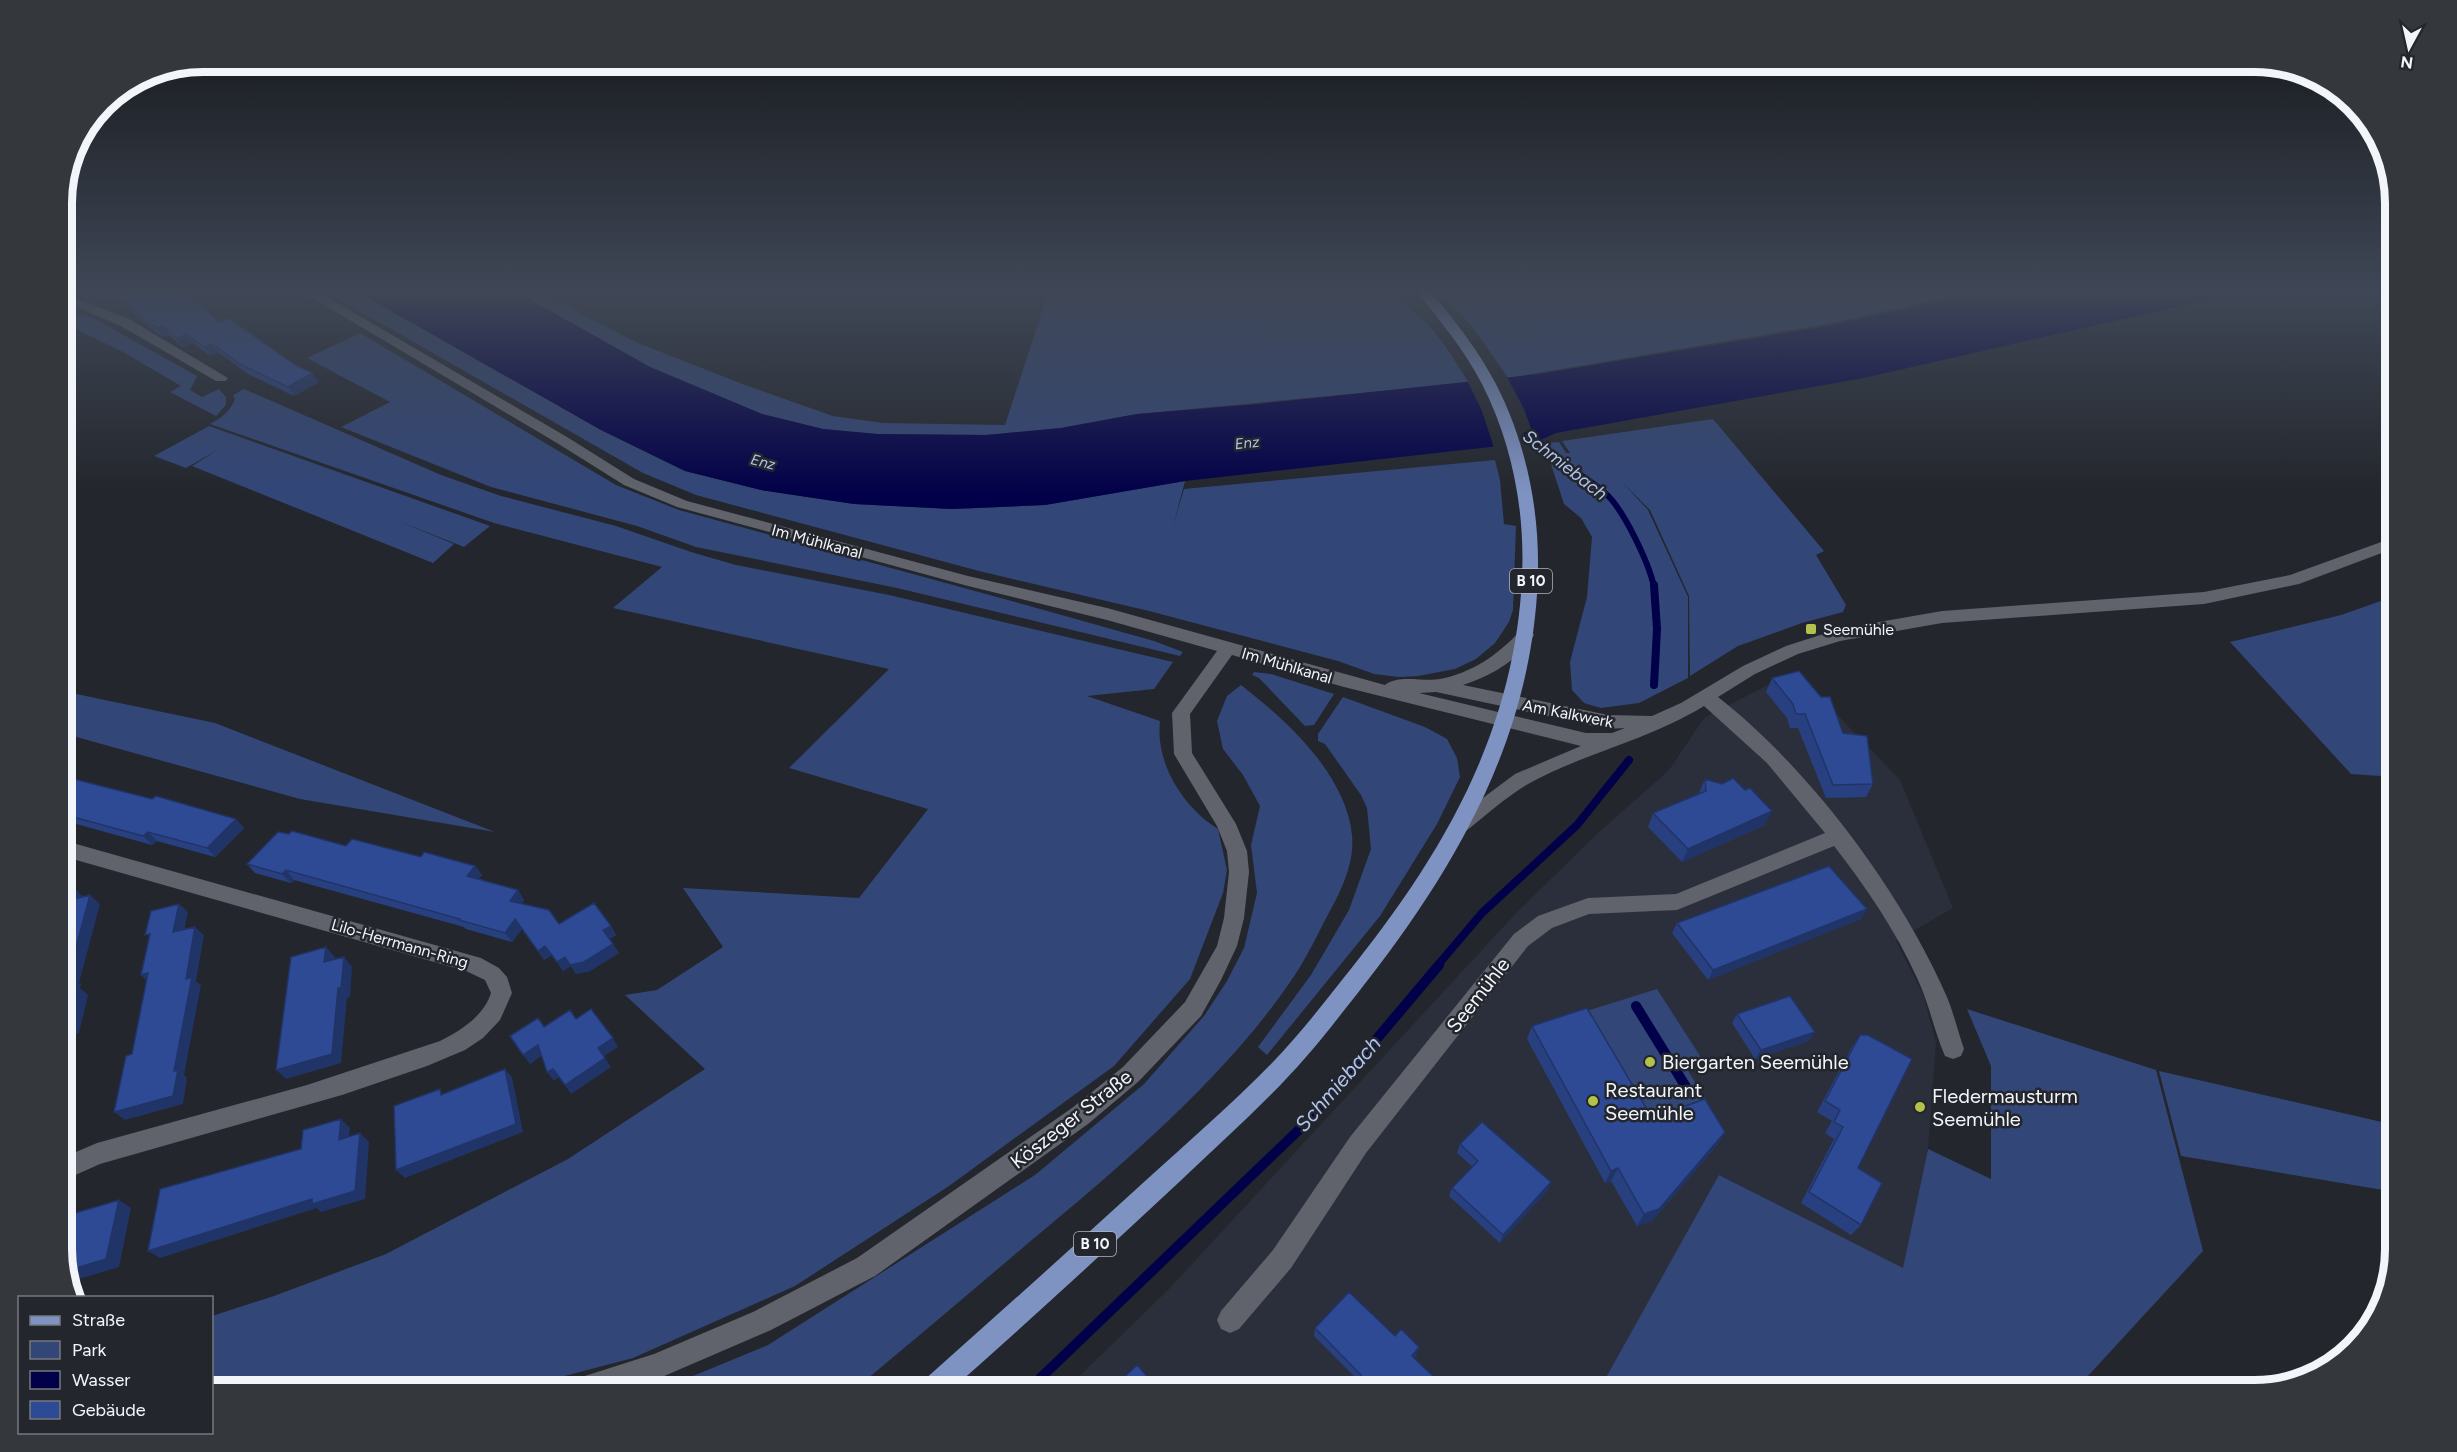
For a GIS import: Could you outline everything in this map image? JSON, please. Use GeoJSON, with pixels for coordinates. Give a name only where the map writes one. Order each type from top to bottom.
{"type":"FeatureCollection","features":[{"type":"Feature","properties":{"kind":"main road","name":"B 10"},"geometry":{"type":"LineString","coordinates":[[943,1380],[1112,1229],[1256,1094],[1297,1052],[1391,937],[1417,900],[1482,784],[1518,682],[1526,635],[1531,580],[1530,527],[1524,479],[1506,420],[1473,358]]}},
{"type":"Feature","properties":{"kind":"street"},"geometry":{"type":"LineString","coordinates":[[184,358],[220,378]]}},
{"type":"Feature","properties":{"kind":"street","name":"Im Mühlkanal"},"geometry":{"type":"LineString","coordinates":[[421,358],[629,482],[682,504],[968,581],[1229,647],[1372,688],[1506,721]]}},
{"type":"Feature","properties":{"kind":"street","name":"Am Kalkwerk"},"geometry":{"type":"LineString","coordinates":[[1506,721],[1586,740],[1612,740],[1687,708],[1704,696],[1792,650],[1839,635],[1942,617],[2204,598],[2293,580],[2385,546]]}},
{"type":"Feature","properties":{"kind":"street"},"geometry":{"type":"LineString","coordinates":[[1436,686],[1472,676],[1491,666],[1517,646],[1526,635]]}},
{"type":"Feature","properties":{"kind":"street","name":"Köszeger Straße"},"geometry":{"type":"LineString","coordinates":[[611,1380],[655,1367],[741,1330],[866,1268],[1080,1116],[1131,1074],[1193,1009],[1214,974],[1227,946],[1234,918],[1239,872],[1237,851],[1226,825],[1183,754],[1180,734],[1181,713],[1229,647]]}},
{"type":"Feature","properties":{"kind":"street","name":"Im Mühlkanal"},"geometry":{"type":"LineString","coordinates":[[1372,688],[1436,686],[1511,702]]}},
{"type":"Feature","properties":{"kind":"street"},"geometry":{"type":"LineString","coordinates":[[1704,696],[1760,743],[1796,783],[1876,887],[1910,943],[1936,997],[1953,1049]]}},
{"type":"Feature","properties":{"kind":"street","name":"Am Kalkwerk"},"geometry":{"type":"LineString","coordinates":[[1511,702],[1608,722],[1628,723],[1661,719]]}},
{"type":"Feature","properties":{"kind":"street"},"geometry":{"type":"LineString","coordinates":[[1459,826],[1522,779],[1612,740]]}},
{"type":"Feature","properties":{"kind":"street","name":"Seemühle"},"geometry":{"type":"LineString","coordinates":[[1230,1320],[1282,1259],[1358,1145],[1521,940],[1545,922],[1588,906],[1677,902],[1838,836]]}},
{"type":"Feature","properties":{"kind":"street","name":"Lilo-Herrmann-Ring"},"geometry":{"type":"LineString","coordinates":[[72,851],[467,962],[492,974],[497,979],[500,991],[496,1006],[485,1023],[445,1049],[350,1082],[97,1154],[72,1165]]}},
{"type":"Feature","properties":{"kind":"shaded area","name":"Seemühle"},"geometry":{"type":"Polygon","coordinates":[[[1795,671],[1900,780],[1953,908],[1896,941],[1923,994],[1936,1042],[1928,1149],[1903,1269],[1720,1175],[1605,1380],[1075,1380],[1168,1290],[1517,912],[1597,834],[1669,770],[1704,718],[1795,671]]]}},
{"type":"Feature","properties":{"kind":"green space"},"geometry":{"type":"Polygon","coordinates":[[[133,358],[164,358],[197,376],[190,390],[202,397],[219,389],[226,397],[226,405],[216,416],[170,392],[181,386],[133,358]]]}},
{"type":"Feature","properties":{"kind":"green space"},"geometry":{"type":"Polygon","coordinates":[[[307,358],[402,358],[616,485],[679,510],[1154,641],[1183,652],[1180,656],[897,588],[696,547],[637,526],[491,487],[341,427],[390,402],[307,358]]]}},
{"type":"Feature","properties":{"kind":"green space"},"geometry":{"type":"Polygon","coordinates":[[[441,358],[474,358],[601,430],[685,471],[761,490],[854,504],[952,509],[1045,505],[1185,481],[1173,526],[1184,489],[1495,460],[1500,480],[1504,524],[1516,526],[1513,610],[1509,622],[1495,643],[1476,659],[1455,669],[1418,676],[1399,677],[1374,674],[1338,661],[1149,611],[979,571],[696,495],[643,473],[441,358]]]}},
{"type":"Feature","properties":{"kind":"green space"},"geometry":{"type":"Polygon","coordinates":[[[634,358],[676,358],[833,416],[883,423],[1005,425],[1027,358],[1453,358],[1469,383],[1137,414],[1061,428],[986,435],[877,434],[823,429],[762,414],[650,367],[634,358]]]}},
{"type":"Feature","properties":{"kind":"green space"},"geometry":{"type":"Polygon","coordinates":[[[1494,358],[1628,358],[1508,378],[1494,358]]]}},
{"type":"Feature","properties":{"kind":"green space"},"geometry":{"type":"Polygon","coordinates":[[[244,389],[441,475],[501,496],[616,526],[736,565],[889,595],[1173,662],[1154,689],[1087,696],[1160,721],[1162,752],[1174,783],[1193,809],[1218,829],[1227,870],[1223,893],[1190,979],[1114,1066],[949,1186],[795,1286],[633,1358],[549,1380],[213,1380],[213,1316],[274,1296],[386,1254],[568,1159],[705,1069],[625,995],[657,990],[723,947],[683,888],[859,898],[928,809],[789,768],[889,669],[613,608],[662,567],[494,523],[210,424],[228,411],[235,399],[233,395],[244,389]]]}},
{"type":"Feature","properties":{"kind":"green space"},"geometry":{"type":"Polygon","coordinates":[[[1713,419],[1824,551],[1816,555],[1846,605],[1843,612],[1802,623],[1738,646],[1690,676],[1689,596],[1650,510],[1622,482],[1648,510],[1688,597],[1688,678],[1639,703],[1601,708],[1584,703],[1572,690],[1570,662],[1587,597],[1592,537],[1581,518],[1564,504],[1544,443],[1559,442],[1566,453],[1570,453],[1562,441],[1713,419]]]}},
{"type":"Feature","properties":{"kind":"green space"},"geometry":{"type":"Polygon","coordinates":[[[209,426],[490,526],[464,547],[396,520],[454,544],[433,563],[192,466],[219,449],[186,468],[154,456],[209,426]]]}},
{"type":"Feature","properties":{"kind":"green space"},"geometry":{"type":"Polygon","coordinates":[[[2385,600],[2385,776],[2351,774],[2230,642],[2341,615],[2385,600]]]}},
{"type":"Feature","properties":{"kind":"green space"},"geometry":{"type":"Polygon","coordinates":[[[1254,672],[1271,674],[1334,694],[1314,725],[1305,726],[1259,678],[1252,675],[1254,672]]]}},
{"type":"Feature","properties":{"kind":"green space"},"geometry":{"type":"Polygon","coordinates":[[[1241,685],[1276,715],[1311,750],[1338,791],[1347,812],[1352,835],[1351,857],[1340,890],[1307,956],[1274,1005],[1212,1077],[1141,1146],[1105,1179],[866,1380],[683,1380],[768,1345],[1035,1175],[1144,1084],[1204,1016],[1227,981],[1244,948],[1257,893],[1251,845],[1260,806],[1243,775],[1223,749],[1217,721],[1227,696],[1241,685]]]}},
{"type":"Feature","properties":{"kind":"green space"},"geometry":{"type":"Polygon","coordinates":[[[72,693],[215,723],[495,832],[300,799],[72,736],[72,693]]]}},
{"type":"Feature","properties":{"kind":"green space"},"geometry":{"type":"Polygon","coordinates":[[[1343,697],[1425,727],[1447,739],[1457,758],[1460,777],[1437,824],[1380,916],[1267,1055],[1258,1047],[1311,975],[1349,910],[1371,849],[1367,808],[1361,795],[1325,744],[1318,741],[1318,734],[1343,697]]]}},
{"type":"Feature","properties":{"kind":"green space","name":"Biergarten Seemühle"},"geometry":{"type":"Polygon","coordinates":[[[1657,989],[1702,1059],[1685,1066],[1711,1108],[1645,1131],[1577,1014],[1657,989]]]}},
{"type":"Feature","properties":{"kind":"green space"},"geometry":{"type":"Polygon","coordinates":[[[1967,1009],[2156,1070],[2203,1251],[2084,1380],[1605,1380],[1719,1175],[1903,1268],[1928,1149],[1991,1179],[1991,1066],[1967,1009]]]}},
{"type":"Feature","properties":{"kind":"green space"},"geometry":{"type":"Polygon","coordinates":[[[2159,1071],[2385,1123],[2385,1190],[2181,1156],[2159,1071]]]}},
{"type":"Feature","properties":{"kind":"water","name":"Enz"},"geometry":{"type":"Polygon","coordinates":[[[474,358],[634,358],[650,367],[762,414],[823,429],[877,434],[986,435],[1061,428],[1137,414],[1259,404],[1539,374],[1637,358],[1953,358],[1864,378],[1556,433],[1536,442],[1185,481],[1045,505],[952,509],[854,504],[761,490],[685,471],[601,430],[474,358]]]}},
{"type":"Feature","properties":{"kind":"pier"},"geometry":{"type":"Polygon","coordinates":[[[1506,375],[1524,409],[1537,445],[1495,451],[1482,411],[1467,380],[1506,375]]]}},
{"type":"Feature","properties":{"kind":"building"},"geometry":{"type":"Polygon","coordinates":[[[232,358],[285,358],[313,373],[288,387],[232,358]]]}},
{"type":"Feature","properties":{"kind":"building"},"geometry":{"type":"Polygon","coordinates":[[[1799,671],[1821,697],[1830,697],[1843,733],[1867,736],[1873,784],[1833,785],[1805,714],[1796,714],[1793,704],[1772,678],[1799,671]]]}},
{"type":"Feature","properties":{"kind":"building"},"geometry":{"type":"Polygon","coordinates":[[[1733,778],[1745,790],[1750,788],[1772,811],[1688,849],[1653,813],[1706,791],[1705,779],[1722,784],[1733,778]]]}},
{"type":"Feature","properties":{"kind":"building"},"geometry":{"type":"Polygon","coordinates":[[[72,779],[152,799],[156,796],[236,819],[207,848],[148,832],[143,836],[72,817],[72,779]]]}},
{"type":"Feature","properties":{"kind":"building"},"geometry":{"type":"Polygon","coordinates":[[[292,831],[346,846],[352,839],[421,857],[424,852],[475,866],[467,876],[518,890],[510,901],[549,910],[559,924],[594,903],[611,926],[603,930],[613,944],[584,962],[570,965],[565,957],[557,962],[545,946],[538,951],[515,919],[505,933],[286,870],[282,874],[247,864],[278,832],[289,834],[292,831]]]}},
{"type":"Feature","properties":{"kind":"building"},"geometry":{"type":"Polygon","coordinates":[[[1829,866],[1867,909],[1713,970],[1677,923],[1829,866]]]}},
{"type":"Feature","properties":{"kind":"building"},"geometry":{"type":"Polygon","coordinates":[[[76,890],[74,899],[90,895],[72,962],[72,891],[76,890]]]}},
{"type":"Feature","properties":{"kind":"building"},"geometry":{"type":"Polygon","coordinates":[[[179,904],[173,932],[195,927],[186,979],[192,977],[174,1071],[178,1070],[173,1096],[114,1112],[126,1056],[132,1054],[148,973],[141,975],[150,934],[145,935],[151,911],[179,904]]]}},
{"type":"Feature","properties":{"kind":"building"},"geometry":{"type":"Polygon","coordinates":[[[326,947],[324,962],[344,957],[341,988],[338,988],[332,1054],[276,1070],[291,957],[326,947]]]}},
{"type":"Feature","properties":{"kind":"building"},"geometry":{"type":"Polygon","coordinates":[[[78,986],[72,1009],[72,988],[78,986]]]}},
{"type":"Feature","properties":{"kind":"building"},"geometry":{"type":"Polygon","coordinates":[[[1790,996],[1815,1032],[1761,1050],[1737,1014],[1790,996]]]}},
{"type":"Feature","properties":{"kind":"building"},"geometry":{"type":"Polygon","coordinates":[[[1587,1008],[1652,1118],[1705,1099],[1725,1132],[1659,1209],[1644,1214],[1618,1168],[1611,1171],[1532,1026],[1587,1008]]]}},
{"type":"Feature","properties":{"kind":"building"},"geometry":{"type":"Polygon","coordinates":[[[591,1009],[613,1038],[598,1048],[605,1058],[565,1085],[553,1069],[547,1072],[538,1045],[523,1055],[510,1036],[538,1018],[544,1027],[570,1010],[576,1019],[591,1009]]]}},
{"type":"Feature","properties":{"kind":"building"},"geometry":{"type":"Polygon","coordinates":[[[1860,1035],[1868,1035],[1912,1059],[1858,1168],[1882,1183],[1861,1225],[1809,1192],[1843,1127],[1834,1122],[1840,1110],[1825,1101],[1860,1035]]]}},
{"type":"Feature","properties":{"kind":"building"},"geometry":{"type":"Polygon","coordinates":[[[505,1069],[516,1124],[396,1170],[394,1106],[440,1089],[441,1095],[505,1069]]]}},
{"type":"Feature","properties":{"kind":"building"},"geometry":{"type":"Polygon","coordinates":[[[341,1119],[339,1140],[360,1133],[355,1191],[312,1204],[312,1199],[148,1251],[160,1189],[301,1149],[303,1130],[341,1119]]]}},
{"type":"Feature","properties":{"kind":"building"},"geometry":{"type":"Polygon","coordinates":[[[1482,1122],[1551,1182],[1503,1235],[1452,1188],[1478,1161],[1460,1144],[1482,1122]]]}},
{"type":"Feature","properties":{"kind":"building"},"geometry":{"type":"Polygon","coordinates":[[[119,1200],[106,1259],[73,1269],[72,1214],[119,1200]]]}},
{"type":"Feature","properties":{"kind":"building"},"geometry":{"type":"Polygon","coordinates":[[[1349,1292],[1395,1336],[1401,1329],[1419,1347],[1412,1356],[1434,1377],[1431,1380],[1357,1380],[1361,1375],[1315,1328],[1349,1292]]]}},
{"type":"Feature","properties":{"kind":"building"},"geometry":{"type":"Polygon","coordinates":[[[1137,1365],[1150,1380],[1121,1380],[1137,1365]]]}},
{"type":"Feature","properties":{"kind":"waterway","name":"Schmiebach"},"geometry":{"type":"LineString","coordinates":[[1526,435],[1545,452],[1595,485],[1612,500],[1634,537],[1647,564],[1654,587]]}},
{"type":"Feature","properties":{"kind":"waterway","name":"Schmiebach"},"geometry":{"type":"LineString","coordinates":[[1654,585],[1657,629],[1654,685]]}},
{"type":"Feature","properties":{"kind":"waterway","name":"Schmiebach"},"geometry":{"type":"LineString","coordinates":[[1437,966],[1482,913],[1577,825],[1629,760]]}},
{"type":"Feature","properties":{"kind":"waterway","name":"Schmiebach"},"geometry":{"type":"LineString","coordinates":[[1038,1380],[1305,1124],[1439,965]]}},
{"type":"Feature","properties":{"kind":"waterway"},"geometry":{"type":"LineString","coordinates":[[1636,1006],[1686,1087]]}},
{"type":"Feature","properties":{"kind":"place","name":"Seemühle"},"geometry":{"type":"Point","coordinates":[1811,629]}},
{"type":"Feature","properties":{"kind":"place","name":"Biergarten Seemühle"},"geometry":{"type":"Point","coordinates":[1650,1062]}},
{"type":"Feature","properties":{"kind":"place","name":"Restaurant Seemühle"},"geometry":{"type":"Point","coordinates":[1593,1101]}},
{"type":"Feature","properties":{"kind":"place","name":"Fledermausturm Seemühle"},"geometry":{"type":"Point","coordinates":[1920,1107]}}]}
